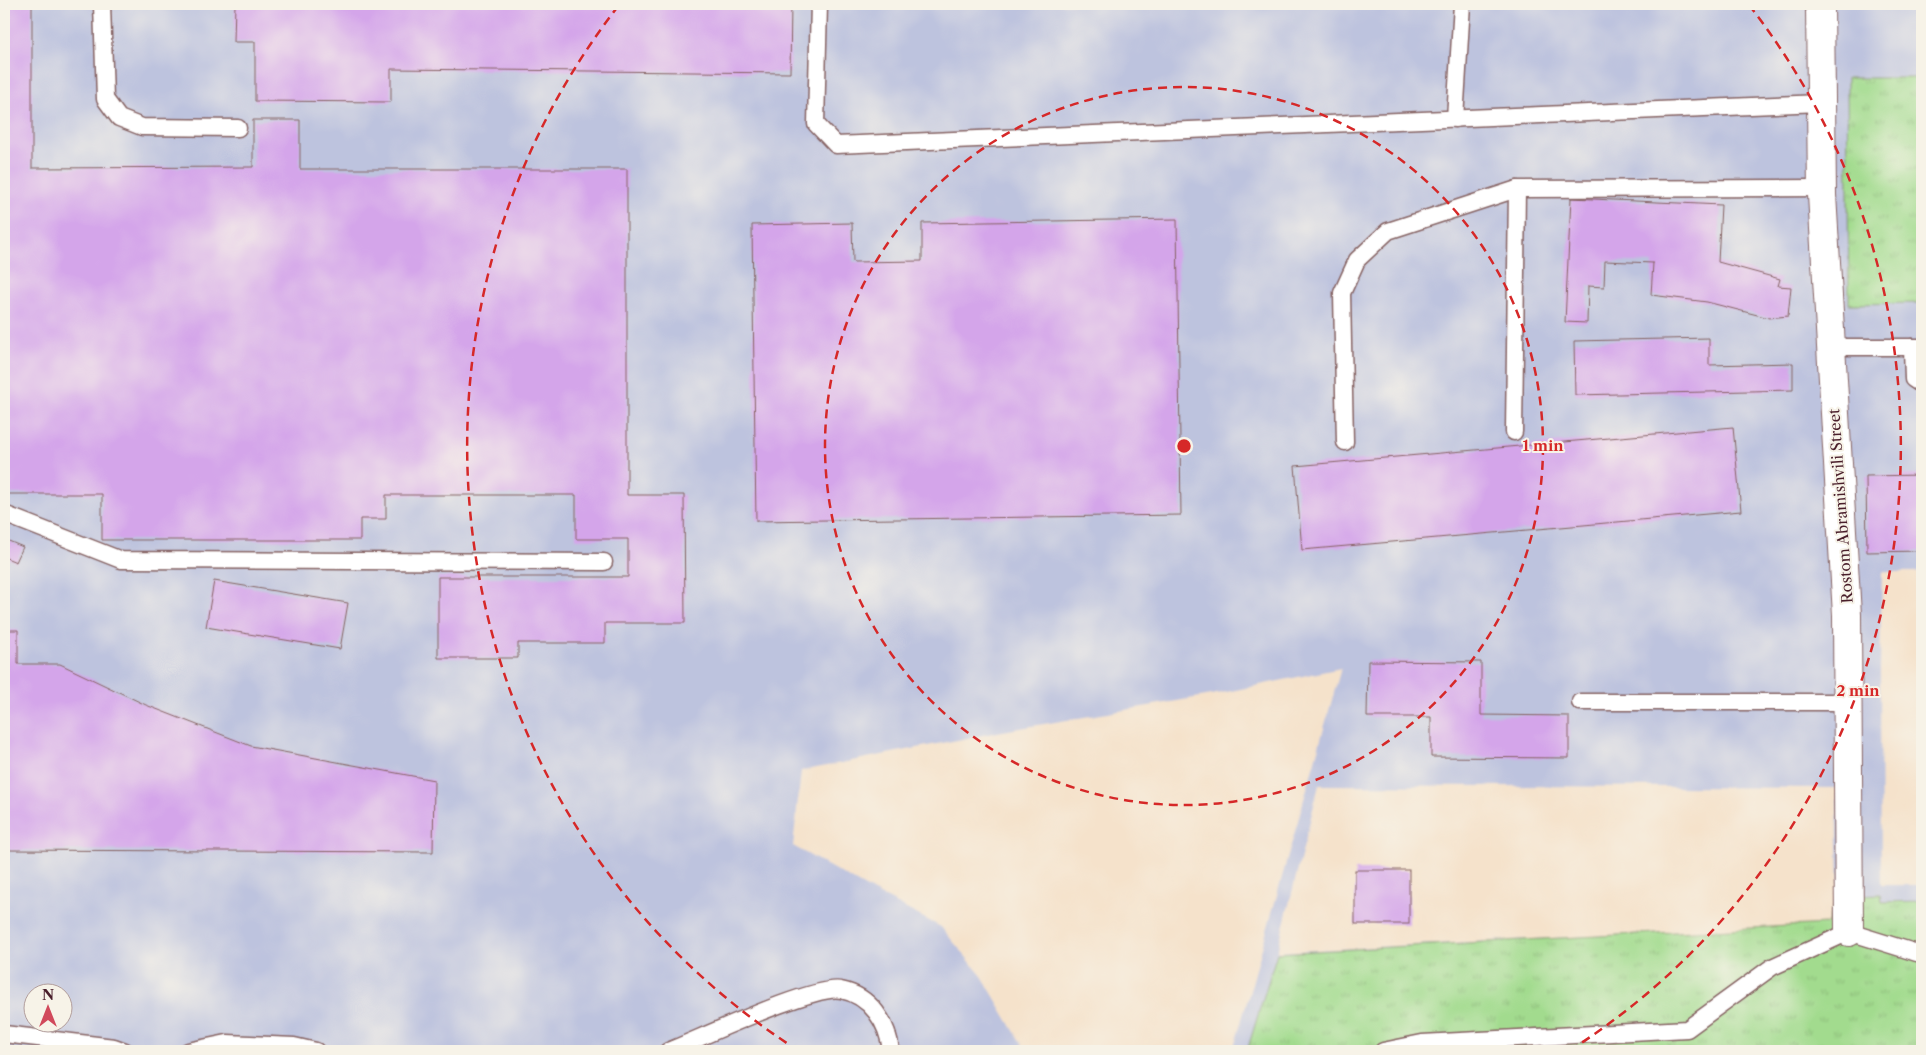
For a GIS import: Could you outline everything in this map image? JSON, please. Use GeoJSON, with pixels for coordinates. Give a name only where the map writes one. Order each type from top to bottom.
{"type":"FeatureCollection","features":[{"type":"Feature","properties":{"kind":"street","name":"Rostom Abramishvili Street"},"geometry":{"type":"LineString","coordinates":[[1820,4],[1822,188],[1847,614],[1848,932]]}},
{"type":"Feature","properties":{"kind":"lane"},"geometry":{"type":"LineString","coordinates":[[102,4],[105,99],[119,118],[142,127],[238,128]]}},
{"type":"Feature","properties":{"kind":"lane"},"geometry":{"type":"LineString","coordinates":[[819,4],[816,124],[836,145],[1821,103]]}},
{"type":"Feature","properties":{"kind":"lane"},"geometry":{"type":"LineString","coordinates":[[1455,119],[1462,4]]}},
{"type":"Feature","properties":{"kind":"lane"},"geometry":{"type":"LineString","coordinates":[[1345,442],[1342,293],[1357,260],[1388,231],[1517,189],[1822,188]]}},
{"type":"Feature","properties":{"kind":"lane"},"geometry":{"type":"LineString","coordinates":[[1514,432],[1517,189]]}},
{"type":"Feature","properties":{"kind":"lane"},"geometry":{"type":"LineString","coordinates":[[1831,347],[1917,347],[1914,379],[1922,385]]}},
{"type":"Feature","properties":{"kind":"lane"},"geometry":{"type":"LineString","coordinates":[[4,514],[121,560],[604,562]]}},
{"type":"Feature","properties":{"kind":"lane"},"geometry":{"type":"LineString","coordinates":[[1580,702],[1848,702]]}},
{"type":"Feature","properties":{"kind":"lane"},"geometry":{"type":"LineString","coordinates":[[1383,1051],[1422,1043],[1687,1029],[1772,968],[1848,932],[1922,953]]}},
{"type":"Feature","properties":{"kind":"lane"},"geometry":{"type":"LineString","coordinates":[[668,1051],[806,995],[840,989],[866,1001],[881,1018],[891,1051]]}},
{"type":"Feature","properties":{"kind":"lane"},"geometry":{"type":"LineString","coordinates":[[4,1034],[114,1047],[125,1051]]}},
{"type":"Feature","properties":{"kind":"lane"},"geometry":{"type":"LineString","coordinates":[[188,1051],[227,1043],[294,1046],[316,1051]]}},
{"type":"Feature","properties":{"kind":"shaded area"},"geometry":{"type":"Polygon","coordinates":[[[4,4],[1922,4],[1922,572],[1882,572],[1880,669],[1881,885],[1922,885],[1922,1051],[1233,1051],[1341,668],[1212,695],[1003,731],[801,771],[793,846],[941,927],[982,976],[1026,1051],[4,1051],[4,4]],[[1319,785],[1277,952],[1827,924],[1839,890],[1837,788],[1319,785]]]}},
{"type":"Feature","properties":{"kind":"green space"},"geometry":{"type":"Polygon","coordinates":[[[1847,78],[1922,78],[1922,303],[1849,304],[1847,78]]]}},
{"type":"Feature","properties":{"kind":"green space"},"geometry":{"type":"Polygon","coordinates":[[[1839,890],[1856,895],[1881,894],[1882,902],[1922,901],[1922,1051],[1247,1051],[1277,953],[1827,924],[1839,890]]]}},
{"type":"Feature","properties":{"kind":"building"},"geometry":{"type":"Polygon","coordinates":[[[4,4],[32,4],[32,168],[253,167],[253,120],[300,120],[300,169],[627,169],[627,495],[684,495],[685,623],[605,623],[605,643],[518,643],[518,658],[438,658],[438,577],[628,577],[628,539],[576,539],[576,495],[386,495],[386,519],[360,519],[360,540],[102,540],[102,494],[4,494],[4,4]]]}},
{"type":"Feature","properties":{"kind":"building"},"geometry":{"type":"Polygon","coordinates":[[[235,4],[791,4],[790,73],[391,69],[391,102],[255,101],[255,42],[234,42],[235,4]]]}},
{"type":"Feature","properties":{"kind":"building"},"geometry":{"type":"Polygon","coordinates":[[[1571,198],[1721,205],[1718,262],[1780,279],[1778,286],[1791,287],[1788,316],[1769,318],[1707,302],[1651,295],[1653,263],[1605,261],[1604,287],[1588,286],[1587,323],[1565,322],[1571,198]]]}},
{"type":"Feature","properties":{"kind":"building"},"geometry":{"type":"Polygon","coordinates":[[[1177,219],[1181,515],[756,521],[752,225],[852,223],[853,262],[922,261],[922,223],[1177,219]]]}},
{"type":"Feature","properties":{"kind":"building"},"geometry":{"type":"Polygon","coordinates":[[[1709,338],[1709,365],[1793,363],[1793,390],[1575,395],[1574,341],[1709,338]]]}},
{"type":"Feature","properties":{"kind":"building"},"geometry":{"type":"Polygon","coordinates":[[[1733,427],[1741,511],[1302,550],[1295,466],[1733,427]]]}},
{"type":"Feature","properties":{"kind":"building"},"geometry":{"type":"Polygon","coordinates":[[[1922,475],[1922,551],[1867,552],[1866,476],[1922,475]]]}},
{"type":"Feature","properties":{"kind":"building"},"geometry":{"type":"Polygon","coordinates":[[[4,539],[23,547],[16,562],[4,557],[4,539]]]}},
{"type":"Feature","properties":{"kind":"building"},"geometry":{"type":"Polygon","coordinates":[[[214,581],[348,603],[340,649],[206,627],[214,581]]]}},
{"type":"Feature","properties":{"kind":"building"},"geometry":{"type":"Polygon","coordinates":[[[4,630],[18,630],[18,664],[60,664],[146,705],[251,746],[434,780],[433,852],[4,850],[4,630]]]}},
{"type":"Feature","properties":{"kind":"building"},"geometry":{"type":"Polygon","coordinates":[[[1368,661],[1481,662],[1481,715],[1569,716],[1569,758],[1431,757],[1431,717],[1367,717],[1368,661]]]}},
{"type":"Feature","properties":{"kind":"building"},"geometry":{"type":"Polygon","coordinates":[[[1355,870],[1409,870],[1409,924],[1355,924],[1355,870]]]}}]}
